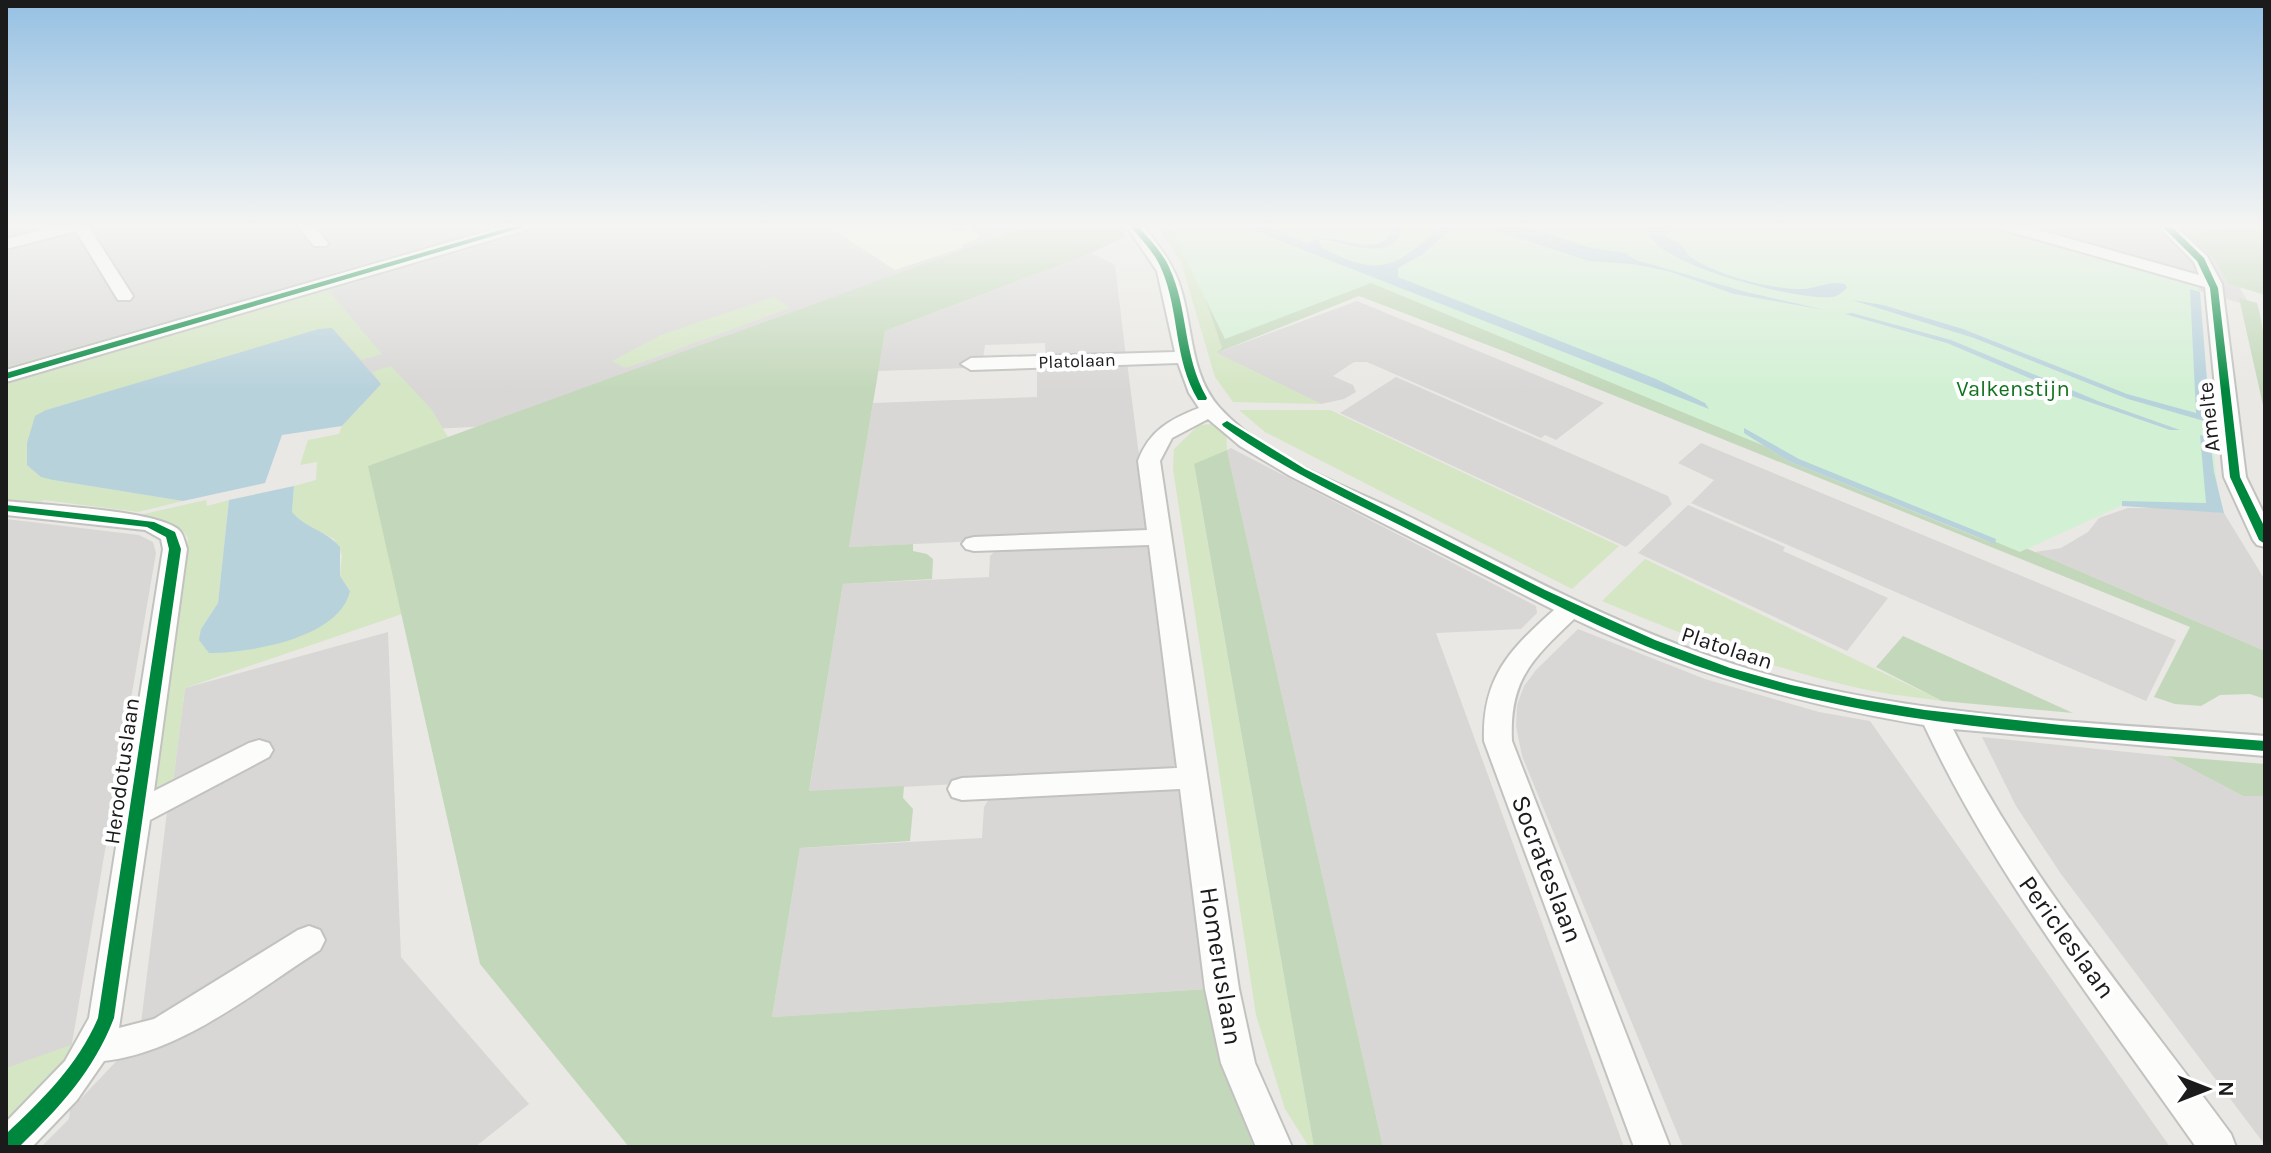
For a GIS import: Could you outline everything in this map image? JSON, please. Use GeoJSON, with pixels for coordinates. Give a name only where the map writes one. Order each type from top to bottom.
{"type":"FeatureCollection","features":[{"type":"Feature","properties":{"kind":"street"},"geometry":{"type":"LineString","coordinates":[[115,281],[124,296]]}},
{"type":"Feature","properties":{"kind":"street"},"geometry":{"type":"LineString","coordinates":[[6,364],[298,281]]}},
{"type":"Feature","properties":{"kind":"street"},"geometry":{"type":"LineString","coordinates":[[6,376],[334,281]]}},
{"type":"Feature","properties":{"kind":"street","name":"Platolaan"},"geometry":{"type":"LineString","coordinates":[[1169,281],[1183,357],[1193,384],[1211,411],[1262,450],[1571,608],[1648,643],[1728,672],[1836,700],[1934,717],[2265,746]]}},
{"type":"Feature","properties":{"kind":"street"},"geometry":{"type":"LineString","coordinates":[[2202,281],[2213,284]]}},
{"type":"Feature","properties":{"kind":"street","name":"Amelte"},"geometry":{"type":"LineString","coordinates":[[2213,284],[2235,477],[2265,540]]}},
{"type":"Feature","properties":{"kind":"street","name":"Platolaan"},"geometry":{"type":"LineString","coordinates":[[971,364],[1183,357]]}},
{"type":"Feature","properties":{"kind":"street","name":"Homeruslaan"},"geometry":{"type":"LineString","coordinates":[[1211,411],[1170,428],[1153,447],[1149,461],[1228,1023],[1238,1063],[1274,1147]]}},
{"type":"Feature","properties":{"kind":"street","name":"Herodotuslaan"},"geometry":{"type":"LineString","coordinates":[[6,508],[150,524],[165,530],[174,540],[106,1018],[97,1046],[70,1084],[6,1147]]}},
{"type":"Feature","properties":{"kind":"street"},"geometry":{"type":"LineString","coordinates":[[974,544],[1159,537]]}},
{"type":"Feature","properties":{"kind":"street","name":"Socrateslaan"},"geometry":{"type":"LineString","coordinates":[[1571,608],[1519,659],[1500,688],[1495,713],[1498,741],[1652,1147]]}},
{"type":"Feature","properties":{"kind":"street","name":"Pericleslaan"},"geometry":{"type":"LineString","coordinates":[[1934,717],[1969,790],[2008,855],[2218,1147]]}},
{"type":"Feature","properties":{"kind":"street","name":"Herodotuslaan"},"geometry":{"type":"LineString","coordinates":[[136,814],[259,750]]}},
{"type":"Feature","properties":{"kind":"street"},"geometry":{"type":"LineString","coordinates":[[962,789],[1192,778]]}},
{"type":"Feature","properties":{"kind":"street"},"geometry":{"type":"LineString","coordinates":[[97,1046],[133,1042],[165,1030],[309,940]]}},
{"type":"Feature","properties":{"kind":"shaded area"},"geometry":{"type":"Polygon","coordinates":[[[6,281],[941,281],[559,423],[408,430],[304,373],[6,405],[6,281]]]}},
{"type":"Feature","properties":{"kind":"shaded area"},"geometry":{"type":"Polygon","coordinates":[[[878,281],[1018,281],[885,331],[849,547],[913,544],[913,551],[927,554],[933,559],[932,579],[843,584],[809,791],[904,786],[903,798],[913,809],[910,841],[800,848],[772,1017],[1207,989],[1258,1147],[629,1147],[480,964],[368,466],[878,281]]]}},
{"type":"Feature","properties":{"kind":"shaded area"},"geometry":{"type":"Polygon","coordinates":[[[1018,281],[1117,281],[1126,357],[1046,360],[1045,343],[985,345],[983,359],[968,363],[967,368],[878,371],[885,331],[1018,281]]]}},
{"type":"Feature","properties":{"kind":"shaded area"},"geometry":{"type":"Polygon","coordinates":[[[1199,281],[1924,281],[1806,460],[2035,552],[2265,651],[2265,699],[2250,694],[2220,695],[2201,706],[2175,704],[2154,697],[2190,627],[1359,296],[1216,353],[1222,348],[1199,281]],[[1763,445],[1788,461],[1994,544],[1763,445]]]}},
{"type":"Feature","properties":{"kind":"shaded area"},"geometry":{"type":"Polygon","coordinates":[[[2164,281],[2235,281],[2251,306],[2164,281]]]}},
{"type":"Feature","properties":{"kind":"shaded area"},"geometry":{"type":"Polygon","coordinates":[[[2227,281],[2265,281],[2265,295],[2227,281]]]}},
{"type":"Feature","properties":{"kind":"shaded area"},"geometry":{"type":"Polygon","coordinates":[[[2239,298],[2257,303],[2261,317],[2265,414],[2239,298]]]}},
{"type":"Feature","properties":{"kind":"shaded area"},"geometry":{"type":"Polygon","coordinates":[[[1357,301],[1604,403],[1556,440],[1545,435],[1541,438],[1367,362],[1354,362],[1333,376],[1353,385],[1356,392],[1344,399],[1321,404],[1216,353],[1357,301]]]}},
{"type":"Feature","properties":{"kind":"shaded area"},"geometry":{"type":"Polygon","coordinates":[[[1127,362],[1148,525],[1145,531],[1136,534],[849,547],[873,403],[1037,397],[1037,365],[1127,362]]]}},
{"type":"Feature","properties":{"kind":"shaded area"},"geometry":{"type":"Polygon","coordinates":[[[1396,377],[1668,496],[1672,504],[1626,547],[1340,413],[1396,377]]]}},
{"type":"Feature","properties":{"kind":"shaded area"},"geometry":{"type":"Polygon","coordinates":[[[1701,443],[2176,640],[2146,701],[1691,503],[1714,480],[1678,463],[1701,443]]]}},
{"type":"Feature","properties":{"kind":"shaded area"},"geometry":{"type":"Polygon","coordinates":[[[1231,448],[1536,606],[1537,613],[1521,629],[1436,633],[1624,1147],[1383,1147],[1227,450],[1231,448]]]}},
{"type":"Feature","properties":{"kind":"shaded area"},"geometry":{"type":"Polygon","coordinates":[[[1227,450],[1383,1147],[1314,1147],[1194,464],[1227,450]]]}},
{"type":"Feature","properties":{"kind":"shaded area"},"geometry":{"type":"Polygon","coordinates":[[[1688,505],[1785,547],[1783,551],[1888,598],[1847,651],[1638,553],[1688,505]]]}},
{"type":"Feature","properties":{"kind":"shaded area"},"geometry":{"type":"Polygon","coordinates":[[[2128,508],[2180,508],[2224,513],[2265,580],[2265,651],[2035,552],[2061,548],[2088,532],[2099,518],[2128,508]]]}},
{"type":"Feature","properties":{"kind":"shaded area"},"geometry":{"type":"Polygon","coordinates":[[[6,519],[139,535],[153,542],[156,553],[71,1049],[6,1073],[6,519]]]}},
{"type":"Feature","properties":{"kind":"shaded area"},"geometry":{"type":"Polygon","coordinates":[[[1146,544],[1150,547],[1177,762],[1172,768],[1162,773],[809,792],[843,584],[989,577],[990,556],[996,550],[1146,544]]]}},
{"type":"Feature","properties":{"kind":"shaded area"},"geometry":{"type":"Polygon","coordinates":[[[1578,629],[1705,679],[1819,712],[1870,721],[2170,1147],[1683,1147],[1522,756],[1516,726],[1517,705],[1524,686],[1578,629]]]}},
{"type":"Feature","properties":{"kind":"shaded area"},"geometry":{"type":"Polygon","coordinates":[[[388,632],[401,957],[529,1104],[475,1147],[41,1147],[69,1119],[70,1110],[127,1050],[181,1029],[323,936],[316,928],[172,1020],[141,1023],[168,804],[270,748],[264,741],[172,790],[185,688],[388,632]]]}},
{"type":"Feature","properties":{"kind":"shaded area"},"geometry":{"type":"Polygon","coordinates":[[[1903,636],[2073,713],[1942,701],[1876,667],[1903,636]]]}},
{"type":"Feature","properties":{"kind":"shaded area"},"geometry":{"type":"Polygon","coordinates":[[[1982,737],[2167,756],[2243,796],[2265,796],[2265,1145],[2061,874],[2016,806],[1982,737]]]}},
{"type":"Feature","properties":{"kind":"shaded area"},"geometry":{"type":"Polygon","coordinates":[[[2167,756],[2265,764],[2265,796],[2243,796],[2167,756]]]}},
{"type":"Feature","properties":{"kind":"shaded area"},"geometry":{"type":"Polygon","coordinates":[[[1178,789],[1207,989],[772,1017],[800,848],[982,838],[984,807],[990,797],[1178,789]]]}},
{"type":"Feature","properties":{"kind":"green space"},"geometry":{"type":"Polygon","coordinates":[[[309,281],[320,281],[6,371],[6,367],[309,281]]]}},
{"type":"Feature","properties":{"kind":"green space"},"geometry":{"type":"Polygon","coordinates":[[[353,281],[361,281],[329,291],[382,354],[362,360],[335,331],[319,329],[46,410],[53,480],[183,501],[138,512],[44,500],[37,504],[6,500],[6,381],[353,281]]]}},
{"type":"Feature","properties":{"kind":"green space"},"geometry":{"type":"Polygon","coordinates":[[[1187,281],[1199,281],[1222,348],[1217,353],[1321,404],[1233,402],[1215,377],[1187,281]]]}},
{"type":"Feature","properties":{"kind":"green space","name":"Valkenstijn"},"geometry":{"type":"Polygon","coordinates":[[[1196,281],[2180,281],[2198,286],[2219,504],[2127,503],[2020,552],[1371,283],[1225,339],[1196,281]]]}},
{"type":"Feature","properties":{"kind":"green space"},"geometry":{"type":"Polygon","coordinates":[[[774,297],[790,308],[626,368],[612,361],[661,335],[774,297]]]}},
{"type":"Feature","properties":{"kind":"green space"},"geometry":{"type":"Polygon","coordinates":[[[391,366],[432,410],[448,437],[369,466],[402,614],[185,688],[172,790],[156,789],[188,538],[171,523],[135,516],[206,500],[207,506],[229,500],[218,603],[201,629],[350,591],[340,576],[342,555],[334,539],[299,521],[292,512],[294,486],[316,480],[317,462],[300,465],[308,440],[339,434],[342,426],[381,384],[372,372],[391,366]]]}},
{"type":"Feature","properties":{"kind":"green space"},"geometry":{"type":"Polygon","coordinates":[[[1239,410],[1330,410],[1619,546],[1572,589],[1265,432],[1239,410]]]}},
{"type":"Feature","properties":{"kind":"green space"},"geometry":{"type":"Polygon","coordinates":[[[1199,425],[1226,427],[1227,450],[1194,465],[1314,1147],[1309,1147],[1285,1109],[1256,1015],[1173,469],[1174,449],[1199,425]]]}},
{"type":"Feature","properties":{"kind":"green space"},"geometry":{"type":"Polygon","coordinates":[[[1645,559],[1942,701],[1873,691],[1796,672],[1698,639],[1602,601],[1645,559]]]}},
{"type":"Feature","properties":{"kind":"green space"},"geometry":{"type":"Polygon","coordinates":[[[82,1041],[6,1129],[6,1068],[82,1041]]]}},
{"type":"Feature","properties":{"kind":"water"},"geometry":{"type":"Polygon","coordinates":[[[1382,281],[1408,281],[1656,379],[1705,403],[1709,409],[1382,281]]]}},
{"type":"Feature","properties":{"kind":"water"},"geometry":{"type":"Polygon","coordinates":[[[1696,281],[1708,281],[1825,310],[1734,294],[1696,281]]]}},
{"type":"Feature","properties":{"kind":"water"},"geometry":{"type":"Polygon","coordinates":[[[1740,281],[1807,289],[1833,283],[1845,284],[1847,288],[1833,297],[1814,297],[1740,281]]]}},
{"type":"Feature","properties":{"kind":"water"},"geometry":{"type":"Polygon","coordinates":[[[2190,289],[2200,292],[2210,419],[2204,421],[2128,399],[1974,338],[1852,300],[1883,305],[1963,329],[2127,394],[2196,413],[2190,289]]]}},
{"type":"Feature","properties":{"kind":"water"},"geometry":{"type":"Polygon","coordinates":[[[1852,313],[1951,340],[2098,401],[2180,430],[2170,430],[2072,396],[1947,343],[1845,314],[1852,313]]]}},
{"type":"Feature","properties":{"kind":"water"},"geometry":{"type":"Polygon","coordinates":[[[332,328],[381,384],[342,426],[282,435],[265,483],[183,501],[53,480],[41,477],[27,465],[27,443],[35,416],[46,410],[319,329],[332,328]]]}},
{"type":"Feature","properties":{"kind":"water"},"geometry":{"type":"Polygon","coordinates":[[[1744,428],[1799,459],[1996,539],[1995,544],[1788,461],[1744,433],[1744,428]]]}},
{"type":"Feature","properties":{"kind":"water"},"geometry":{"type":"Polygon","coordinates":[[[2200,435],[2210,438],[2224,513],[2122,506],[2122,501],[2206,503],[2200,435]]]}},
{"type":"Feature","properties":{"kind":"water"},"geometry":{"type":"Polygon","coordinates":[[[294,486],[292,512],[340,547],[340,576],[350,591],[343,607],[330,621],[291,640],[247,650],[209,653],[199,640],[201,629],[218,603],[229,500],[294,486]]]}},
{"type":"Feature","properties":{"kind":"cycle path"},"geometry":{"type":"LineString","coordinates":[[6,376],[334,281]]}},
{"type":"Feature","properties":{"kind":"cycle path"},"geometry":{"type":"LineString","coordinates":[[1169,281],[1188,368],[1202,398]]}},
{"type":"Feature","properties":{"kind":"cycle path"},"geometry":{"type":"LineString","coordinates":[[2211,281],[2214,288],[2235,477],[2265,540]]}},
{"type":"Feature","properties":{"kind":"cycle path"},"geometry":{"type":"LineString","coordinates":[[1227,424],[1301,472],[1541,593],[1613,628],[1726,671],[1791,690],[1925,715],[1993,724],[2265,746]]}},
{"type":"Feature","properties":{"kind":"cycle path"},"geometry":{"type":"LineString","coordinates":[[6,508],[150,524],[171,535],[175,549],[106,1018],[77,1072],[6,1147]]}}]}
